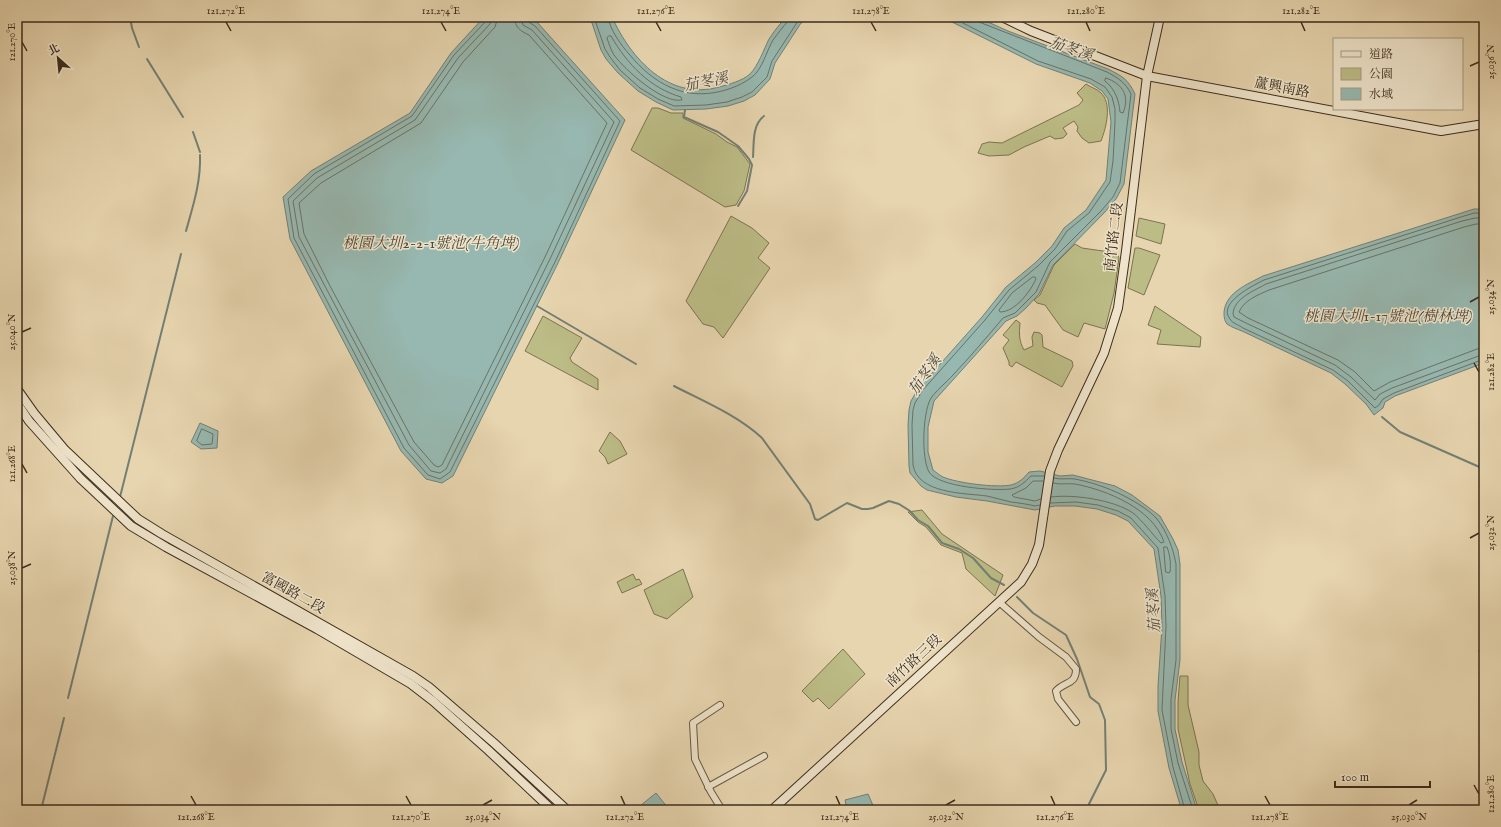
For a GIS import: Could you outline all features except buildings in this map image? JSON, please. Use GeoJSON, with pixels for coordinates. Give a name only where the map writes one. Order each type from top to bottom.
{"type":"FeatureCollection","features":[{"type":"Feature","properties":{"kind":"street","name":"蘆興南路"},"geometry":{"type":"LineString","coordinates":[[1002,17],[1030,31],[1146,76],[1441,131],[1484,124]]}},
{"type":"Feature","properties":{"kind":"street","name":"南竹路二段"},"geometry":{"type":"LineString","coordinates":[[1050,471],[1058,450],[1104,353],[1118,308],[1146,76],[1160,17]]}},
{"type":"Feature","properties":{"kind":"street","name":"富國路二段"},"geometry":{"type":"LineString","coordinates":[[17,389],[34,413],[65,450],[138,519],[174,541],[413,676],[429,687],[494,743],[567,810]]}},
{"type":"Feature","properties":{"kind":"street","name":"富國路二段"},"geometry":{"type":"LineString","coordinates":[[17,404],[29,421],[80,478],[131,526],[162,545],[317,629],[411,684],[488,750],[552,810]]}},
{"type":"Feature","properties":{"kind":"street","name":"南竹路三段"},"geometry":{"type":"LineString","coordinates":[[772,810],[1021,582],[1032,564],[1039,545],[1050,471]]}},
{"type":"Feature","properties":{"kind":"street"},"geometry":{"type":"LineString","coordinates":[[999,602],[1066,657],[1076,669],[1076,676],[1073,680],[1056,691],[1058,699],[1076,722]]}},
{"type":"Feature","properties":{"kind":"street"},"geometry":{"type":"LineString","coordinates":[[720,704],[693,723],[695,759],[708,787],[722,810]]}},
{"type":"Feature","properties":{"kind":"street"},"geometry":{"type":"LineString","coordinates":[[708,787],[764,756]]}},
{"type":"Feature","properties":{"kind":"green space"},"geometry":{"type":"Polygon","coordinates":[[[1086,84],[1100,92],[1106,102],[1107,116],[1101,141],[1089,143],[1082,138],[1077,131],[1078,127],[1074,121],[1063,128],[1067,134],[1063,138],[1055,139],[1050,136],[1009,155],[989,156],[978,153],[982,144],[989,142],[1002,143],[1079,105],[1083,100],[1077,93],[1086,84]]]}},
{"type":"Feature","properties":{"kind":"green space"},"geometry":{"type":"Polygon","coordinates":[[[652,108],[658,108],[671,113],[683,113],[683,118],[716,134],[737,147],[750,164],[744,191],[736,205],[725,207],[631,150],[652,108]]]}},
{"type":"Feature","properties":{"kind":"green space"},"geometry":{"type":"Polygon","coordinates":[[[731,216],[752,228],[769,243],[758,258],[770,268],[723,338],[714,327],[703,324],[686,301],[731,216]]]}},
{"type":"Feature","properties":{"kind":"green space"},"geometry":{"type":"Polygon","coordinates":[[[1139,218],[1165,224],[1161,244],[1136,236],[1139,218]]]}},
{"type":"Feature","properties":{"kind":"green space"},"geometry":{"type":"Polygon","coordinates":[[[1075,244],[1082,248],[1117,253],[1119,258],[1114,293],[1105,329],[1084,323],[1078,337],[1063,330],[1045,305],[1037,303],[1034,300],[1040,295],[1054,265],[1075,244]]]}},
{"type":"Feature","properties":{"kind":"green space"},"geometry":{"type":"Polygon","coordinates":[[[1135,248],[1160,255],[1144,295],[1128,288],[1135,248]]]}},
{"type":"Feature","properties":{"kind":"green space"},"geometry":{"type":"Polygon","coordinates":[[[1155,306],[1201,337],[1200,347],[1157,344],[1161,330],[1148,325],[1155,306]]]}},
{"type":"Feature","properties":{"kind":"green space"},"geometry":{"type":"Polygon","coordinates":[[[543,316],[582,338],[570,358],[572,362],[598,379],[598,390],[525,351],[543,316]]]}},
{"type":"Feature","properties":{"kind":"green space"},"geometry":{"type":"Polygon","coordinates":[[[1016,320],[1020,323],[1021,344],[1024,350],[1033,346],[1032,337],[1034,332],[1040,333],[1042,335],[1043,347],[1072,361],[1073,366],[1062,387],[1016,362],[1012,367],[1009,365],[1003,348],[1009,340],[1003,335],[1016,320]]]}},
{"type":"Feature","properties":{"kind":"green space"},"geometry":{"type":"Polygon","coordinates":[[[610,432],[620,441],[627,454],[608,464],[605,457],[599,451],[610,432]]]}},
{"type":"Feature","properties":{"kind":"green space"},"geometry":{"type":"Polygon","coordinates":[[[922,510],[942,534],[1003,575],[995,596],[966,569],[962,553],[941,545],[926,527],[918,522],[908,512],[922,510]]]}},
{"type":"Feature","properties":{"kind":"green space"},"geometry":{"type":"Polygon","coordinates":[[[683,569],[693,597],[667,619],[654,614],[644,590],[683,569]]]}},
{"type":"Feature","properties":{"kind":"green space"},"geometry":{"type":"Polygon","coordinates":[[[633,574],[636,580],[639,579],[642,584],[622,593],[617,582],[633,574]]]}},
{"type":"Feature","properties":{"kind":"green space"},"geometry":{"type":"Polygon","coordinates":[[[843,649],[865,674],[829,709],[818,698],[813,702],[802,691],[843,649]]]}},
{"type":"Feature","properties":{"kind":"green space"},"geometry":{"type":"Polygon","coordinates":[[[1180,676],[1188,676],[1188,705],[1199,752],[1199,765],[1203,781],[1213,794],[1220,810],[1199,810],[1190,784],[1178,729],[1180,676]]]}},
{"type":"Feature","properties":{"kind":"water","name":"桃園大圳2-2-1號池(牛角埤)"},"geometry":{"type":"Polygon","coordinates":[[[484,17],[526,17],[537,22],[625,120],[558,263],[453,476],[442,483],[426,479],[401,451],[290,239],[283,197],[311,171],[410,113],[451,53],[484,17]]]}},
{"type":"Feature","properties":{"kind":"water"},"geometry":{"type":"Polygon","coordinates":[[[590,17],[612,17],[630,48],[654,73],[668,82],[684,88],[701,90],[732,83],[743,79],[750,74],[758,62],[769,39],[786,17],[812,17],[801,23],[775,63],[770,79],[755,95],[744,101],[728,106],[706,109],[673,110],[638,91],[618,73],[606,59],[601,50],[590,17]]]}},
{"type":"Feature","properties":{"kind":"water"},"geometry":{"type":"Polygon","coordinates":[[[942,17],[977,17],[1008,31],[1108,69],[1124,78],[1135,94],[1124,184],[1116,199],[1053,265],[1039,294],[1017,316],[1006,321],[934,401],[928,427],[928,452],[933,470],[949,479],[977,484],[1004,486],[1016,483],[1029,472],[1040,471],[1060,476],[1073,475],[1115,486],[1132,495],[1160,516],[1178,550],[1180,564],[1180,660],[1175,700],[1175,729],[1182,762],[1197,810],[1182,810],[1181,808],[1169,768],[1158,711],[1162,626],[1161,596],[1154,549],[1128,521],[1116,515],[1097,509],[1075,506],[1055,506],[1035,510],[956,497],[927,490],[921,486],[910,473],[908,425],[911,401],[918,389],[982,317],[1006,287],[1035,263],[1052,246],[1064,228],[1086,210],[1106,180],[1111,122],[1108,99],[1102,91],[1090,83],[1036,64],[942,17]]]}},
{"type":"Feature","properties":{"kind":"water","name":"桃園大圳1-17號池(樹林埤)"},"geometry":{"type":"Polygon","coordinates":[[[1474,209],[1484,209],[1484,363],[1395,396],[1385,402],[1383,408],[1374,415],[1366,404],[1331,373],[1232,327],[1225,321],[1224,312],[1226,305],[1233,294],[1263,276],[1474,209]]]}},
{"type":"Feature","properties":{"kind":"water"},"geometry":{"type":"Polygon","coordinates":[[[200,423],[218,431],[217,448],[201,449],[191,442],[200,423]]]}},
{"type":"Feature","properties":{"kind":"water"},"geometry":{"type":"Polygon","coordinates":[[[656,793],[668,808],[667,810],[635,810],[656,793]]]}},
{"type":"Feature","properties":{"kind":"water"},"geometry":{"type":"Polygon","coordinates":[[[868,794],[875,810],[847,810],[845,800],[868,794]]]}},
{"type":"Feature","properties":{"kind":"waterway"},"geometry":{"type":"LineString","coordinates":[[130,17],[132,28],[139,47]]}},
{"type":"Feature","properties":{"kind":"waterway"},"geometry":{"type":"LineString","coordinates":[[147,59],[183,117]]}},
{"type":"Feature","properties":{"kind":"waterway"},"geometry":{"type":"LineString","coordinates":[[685,110],[684,117],[718,132],[738,146],[749,159],[752,165],[747,191],[738,206]]}},
{"type":"Feature","properties":{"kind":"waterway"},"geometry":{"type":"LineString","coordinates":[[753,157],[757,124],[764,116]]}},
{"type":"Feature","properties":{"kind":"waterway"},"geometry":{"type":"LineString","coordinates":[[193,132],[200,152]]}},
{"type":"Feature","properties":{"kind":"waterway"},"geometry":{"type":"LineString","coordinates":[[186,231],[198,184],[200,155]]}},
{"type":"Feature","properties":{"kind":"waterway"},"geometry":{"type":"LineString","coordinates":[[120,497],[181,254]]}},
{"type":"Feature","properties":{"kind":"waterway"},"geometry":{"type":"LineString","coordinates":[[537,306],[636,364]]}},
{"type":"Feature","properties":{"kind":"waterway"},"geometry":{"type":"LineString","coordinates":[[674,386],[731,415],[762,438],[810,504],[815,519],[818,520],[847,503],[862,509],[873,508],[889,501],[899,504],[910,511],[918,520],[928,526],[942,543],[959,549],[973,558],[991,578],[1004,585]]}},
{"type":"Feature","properties":{"kind":"waterway"},"geometry":{"type":"LineString","coordinates":[[1382,417],[1400,432],[1484,469]]}},
{"type":"Feature","properties":{"kind":"waterway"},"geometry":{"type":"LineString","coordinates":[[68,698],[113,516]]}},
{"type":"Feature","properties":{"kind":"waterway"},"geometry":{"type":"LineString","coordinates":[[1017,597],[1033,613],[1066,635],[1077,659],[1090,697],[1099,704],[1105,720],[1106,770],[1089,804]]}},
{"type":"Feature","properties":{"kind":"waterway"},"geometry":{"type":"LineString","coordinates":[[1479,651],[1484,658]]}},
{"type":"Feature","properties":{"kind":"waterway"},"geometry":{"type":"LineString","coordinates":[[41,810],[64,718]]}},
{"type":"Feature","properties":{"kind":"water label","name":"茄苳溪"},"geometry":{"type":"Point","coordinates":[1071,49]}},
{"type":"Feature","properties":{"kind":"water label","name":"茄苳溪"},"geometry":{"type":"Point","coordinates":[706,82]}},
{"type":"Feature","properties":{"kind":"water label","name":"茄苳溪"},"geometry":{"type":"Point","coordinates":[925,375]}},
{"type":"Feature","properties":{"kind":"water label","name":"茄苳溪"},"geometry":{"type":"Point","coordinates":[1154,611]}}]}
